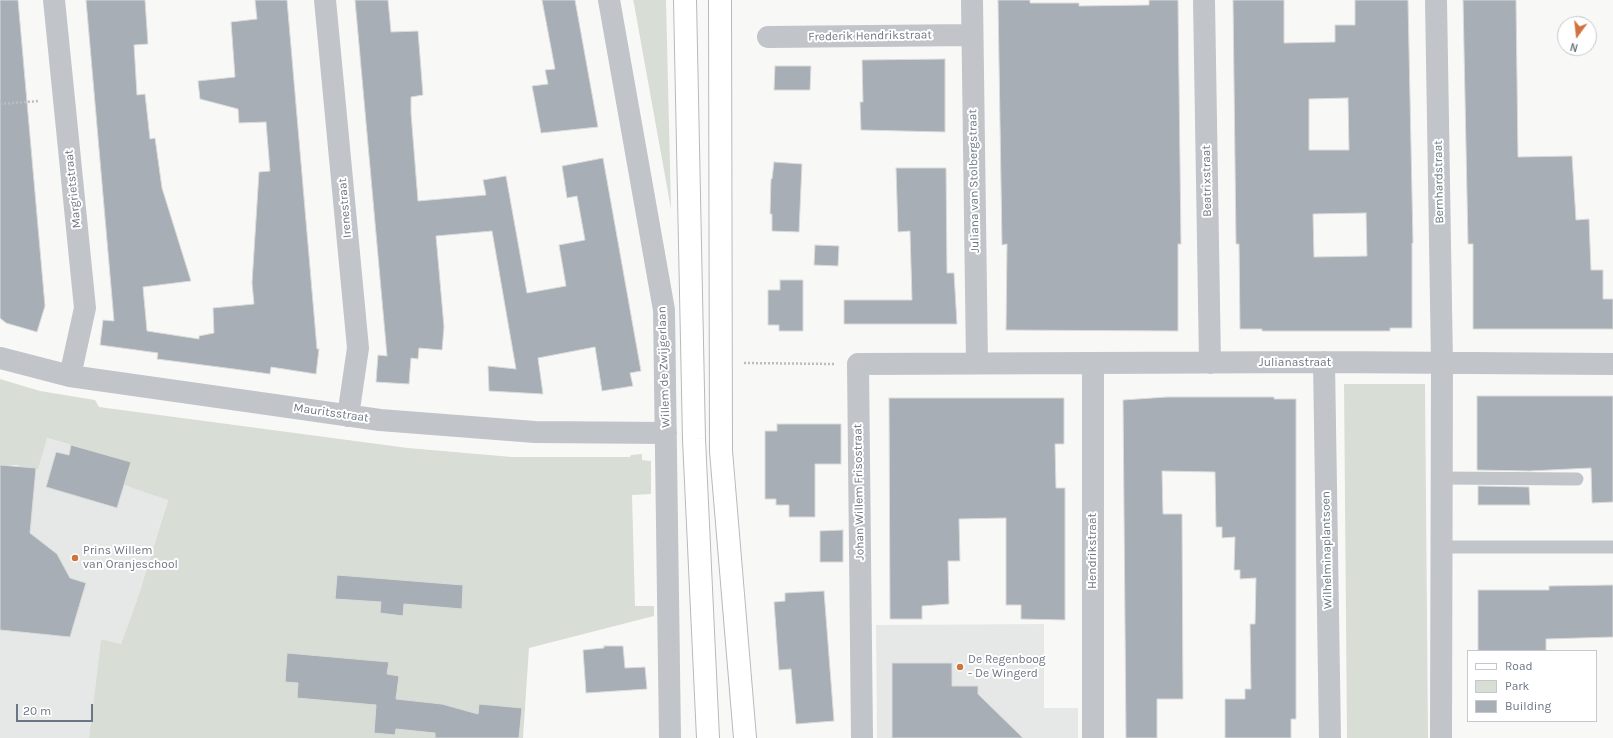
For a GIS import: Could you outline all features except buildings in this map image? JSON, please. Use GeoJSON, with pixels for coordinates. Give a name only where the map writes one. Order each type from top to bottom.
{"type":"FeatureCollection","features":[{"type":"Feature","properties":{"kind":"main road"},"geometry":{"type":"LineString","coordinates":[[685,0],[694,439],[708,738]]}},
{"type":"Feature","properties":{"kind":"main road"},"geometry":{"type":"LineString","coordinates":[[720,0],[720,451],[745,738]]}},
{"type":"Feature","properties":{"kind":"street","name":"Margrietstraat"},"geometry":{"type":"LineString","coordinates":[[54,0],[86,308],[70,376]]}},
{"type":"Feature","properties":{"kind":"street","name":"Irenestraat"},"geometry":{"type":"LineString","coordinates":[[325,0],[358,348],[348,416]]}},
{"type":"Feature","properties":{"kind":"street","name":"Willem de Zwijgerlaan"},"geometry":{"type":"LineString","coordinates":[[609,0],[664,310],[670,738]]}},
{"type":"Feature","properties":{"kind":"street","name":"Juliana van Stolbergstraat"},"geometry":{"type":"LineString","coordinates":[[972,0],[977,363]]}},
{"type":"Feature","properties":{"kind":"street","name":"Beatrixstraat"},"geometry":{"type":"LineString","coordinates":[[1204,0],[1210,363]]}},
{"type":"Feature","properties":{"kind":"street","name":"Bernhardstraat"},"geometry":{"type":"LineString","coordinates":[[1436,0],[1442,363]]}},
{"type":"Feature","properties":{"kind":"street","name":"Frederik Hendrikstraat"},"geometry":{"type":"LineString","coordinates":[[768,37],[972,35]]}},
{"type":"Feature","properties":{"kind":"street","name":"Mauritsstraat"},"geometry":{"type":"LineString","coordinates":[[0,358],[70,376],[348,416],[535,432],[666,433]]}},
{"type":"Feature","properties":{"kind":"street","name":"Julianastraat"},"geometry":{"type":"LineString","coordinates":[[977,363],[1093,364],[1324,362],[1613,364]]}},
{"type":"Feature","properties":{"kind":"street","name":"Wilhelminaplantsoen"},"geometry":{"type":"LineString","coordinates":[[1324,362],[1330,738]]}},
{"type":"Feature","properties":{"kind":"street"},"geometry":{"type":"LineString","coordinates":[[858,364],[977,363]]}},
{"type":"Feature","properties":{"kind":"street"},"geometry":{"type":"LineString","coordinates":[[1442,363],[1442,738]]}},
{"type":"Feature","properties":{"kind":"street","name":"Johan Willem Frisostraat"},"geometry":{"type":"LineString","coordinates":[[858,364],[862,738]]}},
{"type":"Feature","properties":{"kind":"street","name":"Hendrikstraat"},"geometry":{"type":"LineString","coordinates":[[1093,364],[1093,738]]}},
{"type":"Feature","properties":{"kind":"lane"},"geometry":{"type":"LineString","coordinates":[[1442,478],[1577,478]]}},
{"type":"Feature","properties":{"kind":"lane"},"geometry":{"type":"LineString","coordinates":[[1442,547],[1613,547]]}},
{"type":"Feature","properties":{"kind":"path"},"geometry":{"type":"LineString","coordinates":[[0,104],[64,98]]}},
{"type":"Feature","properties":{"kind":"path"},"geometry":{"type":"LineString","coordinates":[[742,363],[858,364]]}},
{"type":"Feature","properties":{"kind":"shaded area","name":"Prins Willem van Oranjeschool"},"geometry":{"type":"Polygon","coordinates":[[[46,438],[132,462],[124,485],[168,499],[139,594],[121,644],[101,639],[89,738],[0,738],[0,466],[23,466],[46,438]]]}},
{"type":"Feature","properties":{"kind":"shaded area","name":"De Regenboog - De Wingerd"},"geometry":{"type":"Polygon","coordinates":[[[1044,624],[1044,708],[1078,708],[1078,738],[877,738],[876,625],[1044,624]]]}},
{"type":"Feature","properties":{"kind":"green space"},"geometry":{"type":"Polygon","coordinates":[[[633,0],[666,0],[671,209],[634,4],[633,0]]]}},
{"type":"Feature","properties":{"kind":"green space"},"geometry":{"type":"Polygon","coordinates":[[[0,379],[40,391],[95,400],[99,407],[408,448],[512,457],[630,457],[631,455],[642,454],[642,460],[651,461],[651,494],[632,495],[635,606],[654,606],[654,616],[529,648],[523,738],[89,738],[101,639],[121,644],[139,594],[168,500],[124,485],[131,462],[47,438],[38,469],[15,465],[0,466],[0,379]]]}},
{"type":"Feature","properties":{"kind":"green space"},"geometry":{"type":"Polygon","coordinates":[[[1344,384],[1425,384],[1428,738],[1347,738],[1344,384]]]}},
{"type":"Feature","properties":{"kind":"place","name":"Prins Willem van Oranjeschool"},"geometry":{"type":"Point","coordinates":[75,558]}},
{"type":"Feature","properties":{"kind":"place","name":"De Regenboog - De Wingerd"},"geometry":{"type":"Point","coordinates":[960,667]}}]}
